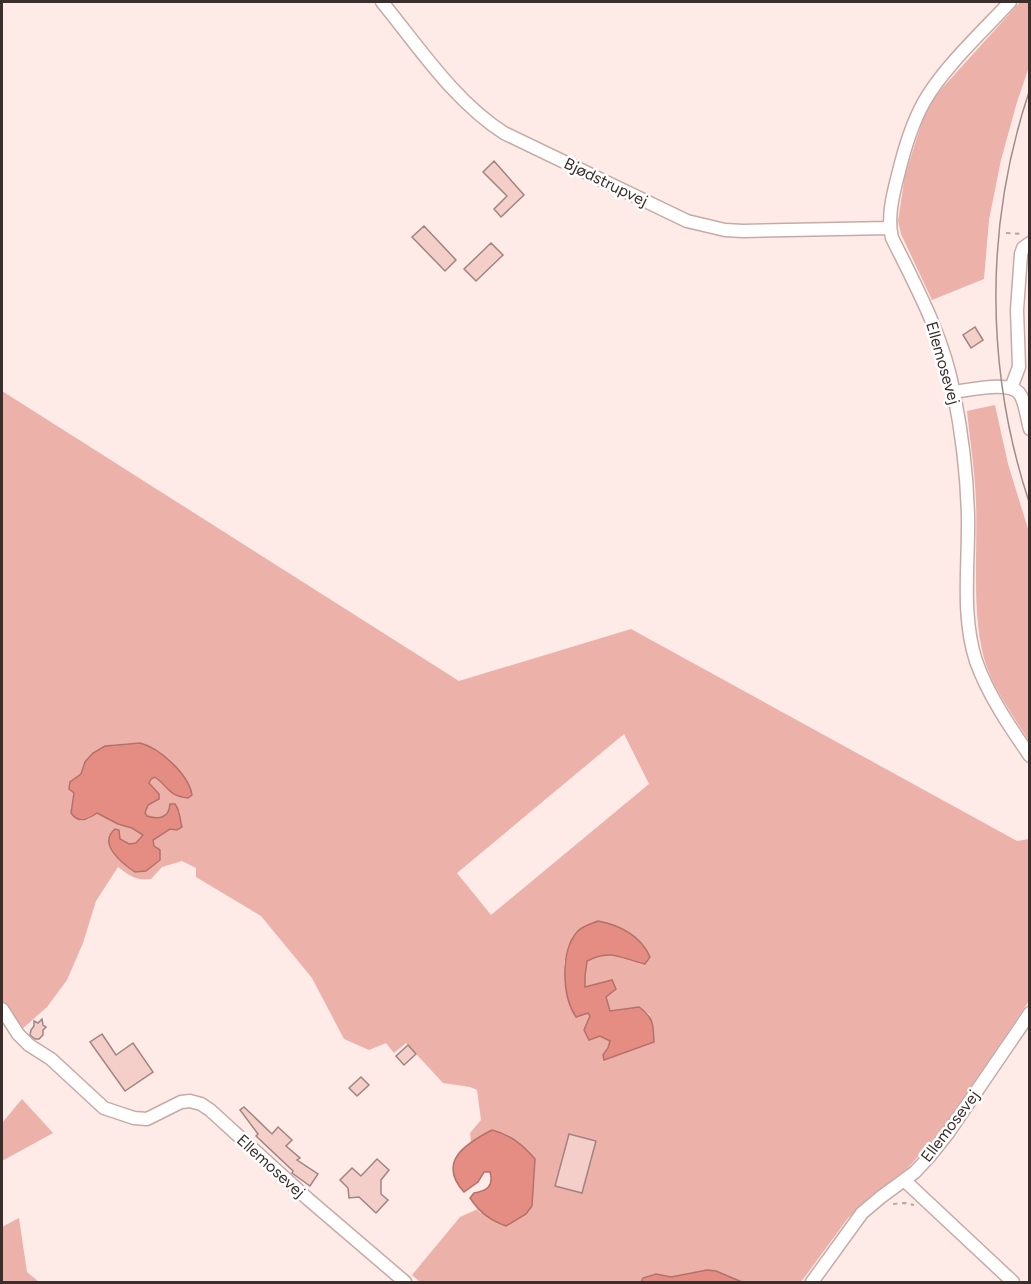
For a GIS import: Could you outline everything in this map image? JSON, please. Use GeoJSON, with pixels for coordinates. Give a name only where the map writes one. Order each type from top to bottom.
{"type":"FeatureCollection","features":[{"type":"Feature","properties":{"kind":"street","name":"Bjødstrupvej"},"geometry":{"type":"LineString","coordinates":[[382,2],[455,90],[485,121],[504,133],[687,221],[724,230],[889,228]]}},
{"type":"Feature","properties":{"kind":"street"},"geometry":{"type":"LineString","coordinates":[[889,228],[894,189],[903,155],[912,124],[924,101],[938,80],[1010,2]]}},
{"type":"Feature","properties":{"kind":"street","name":"Ellemosevej"},"geometry":{"type":"LineString","coordinates":[[889,228],[930,316],[954,392],[966,480],[967,588],[970,630],[976,661],[1005,718],[1029,756]]}},
{"type":"Feature","properties":{"kind":"street"},"geometry":{"type":"LineString","coordinates":[[1011,388],[1019,367],[1017,310],[1021,254],[1023,248],[1029,243]]}},
{"type":"Feature","properties":{"kind":"street"},"geometry":{"type":"LineString","coordinates":[[954,392],[1002,386],[1011,388],[1021,395],[1029,429]]}},
{"type":"Feature","properties":{"kind":"street","name":"Ellemosevej"},"geometry":{"type":"LineString","coordinates":[[2,1009],[18,1034],[29,1046],[51,1059],[104,1108],[134,1118],[147,1119],[181,1102],[190,1101],[201,1104],[405,1282]]}},
{"type":"Feature","properties":{"kind":"street","name":"Ellemosevej"},"geometry":{"type":"LineString","coordinates":[[812,1282],[862,1213],[928,1158],[948,1133],[1029,1013]]}},
{"type":"Feature","properties":{"kind":"street"},"geometry":{"type":"LineString","coordinates":[[904,1180],[1013,1282]]}},
{"type":"Feature","properties":{"kind":"path"},"geometry":{"type":"LineString","coordinates":[[1006,233],[1022,235],[1029,229]]}},
{"type":"Feature","properties":{"kind":"path"},"geometry":{"type":"LineString","coordinates":[[884,1207],[895,1203],[906,1203],[914,1205],[921,1211]]}},
{"type":"Feature","properties":{"kind":"shaded area"},"geometry":{"type":"Polygon","coordinates":[[[1020,2],[1029,2],[1029,67],[1001,160],[989,220],[984,279],[932,300],[901,234],[898,221],[905,175],[924,116],[936,95],[1020,2]]]}},
{"type":"Feature","properties":{"kind":"shaded area"},"geometry":{"type":"Polygon","coordinates":[[[2,391],[459,681],[631,629],[1017,841],[1029,839],[1029,1001],[940,1132],[907,1169],[848,1218],[801,1282],[742,1282],[716,1271],[707,1270],[671,1277],[655,1274],[643,1278],[641,1282],[420,1282],[412,1275],[460,1217],[478,1209],[480,1213],[526,1214],[532,1206],[535,1159],[516,1141],[492,1130],[471,1142],[470,1133],[481,1120],[477,1090],[443,1083],[406,1043],[394,1053],[386,1043],[369,1050],[344,1039],[312,978],[261,916],[196,877],[196,868],[182,861],[162,867],[151,879],[133,877],[118,867],[96,901],[83,943],[67,980],[47,1007],[21,1030],[2,1000],[2,391]],[[624,734],[457,873],[491,915],[649,784],[624,734]],[[140,743],[107,746],[91,756],[77,784],[71,813],[81,821],[97,813],[143,835],[136,843],[129,844],[120,839],[115,829],[121,861],[135,872],[154,846],[153,840],[170,829],[177,830],[180,821],[180,811],[170,809],[162,818],[155,819],[147,816],[145,813],[148,805],[155,802],[159,794],[149,783],[151,779],[155,777],[163,783],[190,786],[176,769],[140,743]],[[577,931],[568,947],[564,963],[566,987],[590,1016],[587,1026],[610,1041],[603,1055],[650,1015],[639,1007],[610,1011],[606,997],[585,987],[587,961],[610,955],[645,964],[577,931]]]}},
{"type":"Feature","properties":{"kind":"shaded area"},"geometry":{"type":"Polygon","coordinates":[[[995,405],[1008,464],[1029,532],[1029,741],[992,680],[982,652],[979,631],[974,467],[967,411],[995,405]]]}},
{"type":"Feature","properties":{"kind":"shaded area"},"geometry":{"type":"Polygon","coordinates":[[[140,743],[156,750],[180,771],[192,795],[188,798],[181,797],[155,777],[151,779],[149,783],[159,794],[159,799],[148,805],[145,813],[151,817],[163,817],[168,812],[170,804],[175,804],[182,827],[177,830],[170,829],[153,840],[154,846],[160,850],[160,860],[146,871],[135,872],[114,853],[110,847],[110,835],[115,829],[119,830],[120,839],[129,844],[136,843],[143,835],[97,813],[86,819],[77,819],[71,813],[74,793],[69,789],[70,782],[81,774],[85,762],[93,753],[105,746],[140,743]]]}},
{"type":"Feature","properties":{"kind":"shaded area"},"geometry":{"type":"Polygon","coordinates":[[[598,921],[614,925],[635,937],[650,957],[645,964],[610,955],[595,957],[587,961],[585,987],[612,980],[616,989],[606,997],[610,1011],[639,1007],[652,1022],[654,1042],[604,1060],[603,1055],[610,1041],[600,1036],[589,1040],[584,1030],[590,1016],[588,1013],[576,1017],[568,998],[565,974],[568,951],[577,932],[598,921]]]}},
{"type":"Feature","properties":{"kind":"shaded area"},"geometry":{"type":"Polygon","coordinates":[[[22,1099],[53,1133],[2,1161],[2,1123],[22,1099]]]}},
{"type":"Feature","properties":{"kind":"shaded area"},"geometry":{"type":"Polygon","coordinates":[[[492,1130],[516,1141],[535,1159],[532,1206],[526,1214],[506,1226],[486,1215],[470,1198],[474,1193],[488,1187],[491,1181],[490,1172],[484,1172],[478,1182],[464,1192],[453,1172],[454,1163],[464,1148],[492,1130]]]}},
{"type":"Feature","properties":{"kind":"shaded area"},"geometry":{"type":"Polygon","coordinates":[[[19,1218],[27,1272],[39,1282],[2,1282],[2,1227],[19,1218]]]}},
{"type":"Feature","properties":{"kind":"shaded area"},"geometry":{"type":"Polygon","coordinates":[[[707,1270],[716,1271],[742,1282],[641,1282],[643,1278],[656,1274],[671,1277],[707,1270]]]}},
{"type":"Feature","properties":{"kind":"building"},"geometry":{"type":"Polygon","coordinates":[[[494,161],[524,195],[501,217],[494,209],[507,196],[483,172],[494,161]]]}},
{"type":"Feature","properties":{"kind":"building"},"geometry":{"type":"Polygon","coordinates":[[[424,226],[456,260],[445,271],[412,237],[424,226]]]}},
{"type":"Feature","properties":{"kind":"building"},"geometry":{"type":"Polygon","coordinates":[[[491,243],[503,255],[476,281],[464,269],[491,243]]]}},
{"type":"Feature","properties":{"kind":"building"},"geometry":{"type":"Polygon","coordinates":[[[975,327],[983,340],[971,348],[963,335],[975,327]]]}},
{"type":"Feature","properties":{"kind":"building"},"geometry":{"type":"Polygon","coordinates":[[[42,1019],[46,1027],[43,1035],[35,1039],[30,1035],[34,1021],[38,1023],[42,1019]]]}},
{"type":"Feature","properties":{"kind":"building"},"geometry":{"type":"Polygon","coordinates":[[[102,1034],[116,1055],[133,1043],[153,1072],[125,1091],[90,1042],[102,1034]]]}},
{"type":"Feature","properties":{"kind":"building"},"geometry":{"type":"Polygon","coordinates":[[[408,1045],[416,1054],[404,1065],[396,1056],[408,1045]]]}},
{"type":"Feature","properties":{"kind":"building"},"geometry":{"type":"Polygon","coordinates":[[[361,1077],[369,1085],[357,1096],[349,1088],[361,1077]]]}},
{"type":"Feature","properties":{"kind":"building"},"geometry":{"type":"Polygon","coordinates":[[[244,1107],[272,1134],[278,1127],[292,1140],[286,1146],[300,1158],[297,1160],[318,1174],[310,1186],[292,1173],[293,1171],[256,1136],[258,1134],[240,1110],[244,1107]]]}},
{"type":"Feature","properties":{"kind":"building"},"geometry":{"type":"Polygon","coordinates":[[[569,1134],[596,1141],[582,1193],[555,1186],[569,1134]]]}},
{"type":"Feature","properties":{"kind":"building"},"geometry":{"type":"Polygon","coordinates":[[[377,1159],[389,1170],[381,1180],[381,1194],[388,1200],[376,1213],[359,1197],[349,1198],[348,1188],[340,1180],[352,1168],[361,1176],[377,1159]]]}},
{"type":"Feature","properties":{"kind":"tram line"},"geometry":{"type":"LineString","coordinates":[[1030,89],[1015,140],[1004,192],[998,245],[996,297],[998,350],[1005,402],[1015,454],[1030,505]]}}]}
